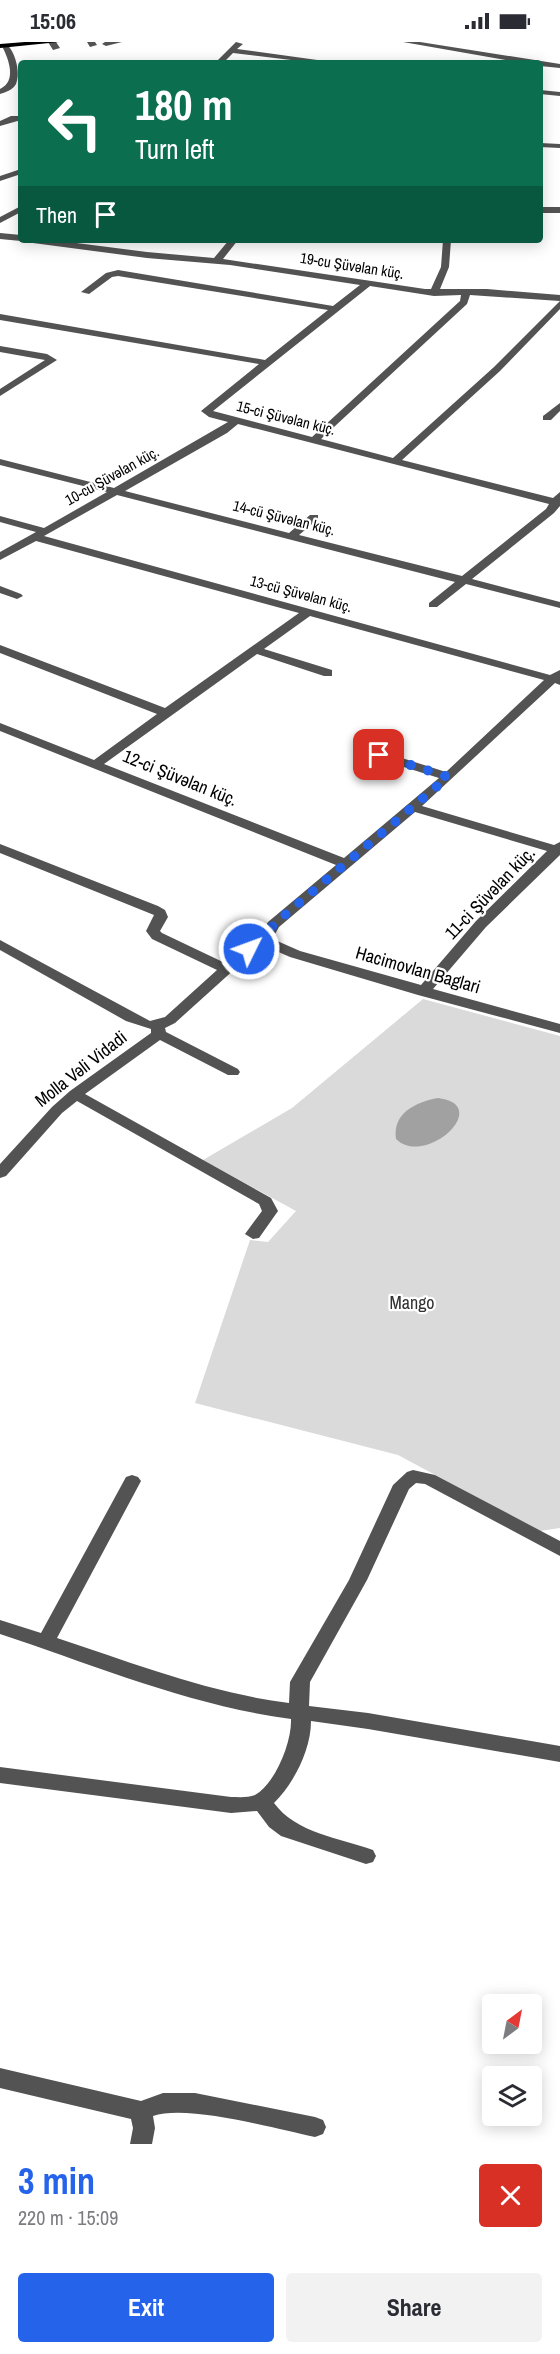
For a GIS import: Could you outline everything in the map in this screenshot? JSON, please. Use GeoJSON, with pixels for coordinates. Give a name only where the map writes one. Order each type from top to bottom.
{"type":"FeatureCollection","features":[{"type":"Feature","properties":{"kind":"main road"},"geometry":{"type":"LineString","coordinates":[[2,46],[38,42]]}},
{"type":"Feature","properties":{"kind":"main road"},"geometry":{"type":"LineString","coordinates":[[2,46],[27,47],[54,44]]}},
{"type":"Feature","properties":{"kind":"street"},"geometry":{"type":"LineString","coordinates":[[106,44],[118,42]]}},
{"type":"Feature","properties":{"kind":"street"},"geometry":{"type":"LineString","coordinates":[[222,60],[241,42]]}},
{"type":"Feature","properties":{"kind":"street"},"geometry":{"type":"LineString","coordinates":[[407,42],[505,60]]}},
{"type":"Feature","properties":{"kind":"street"},"geometry":{"type":"LineString","coordinates":[[0,92],[10,86],[13,81],[9,54],[2,46]]}},
{"type":"Feature","properties":{"kind":"street"},"geometry":{"type":"LineString","coordinates":[[232,51],[309,60]]}},
{"type":"Feature","properties":{"kind":"street"},"geometry":{"type":"LineString","coordinates":[[543,64],[560,66]]}},
{"type":"Feature","properties":{"kind":"street"},"geometry":{"type":"LineString","coordinates":[[0,81],[13,81]]}},
{"type":"Feature","properties":{"kind":"street"},"geometry":{"type":"LineString","coordinates":[[543,92],[560,94]]}},
{"type":"Feature","properties":{"kind":"street"},"geometry":{"type":"LineString","coordinates":[[0,124],[18,118]]}},
{"type":"Feature","properties":{"kind":"street"},"geometry":{"type":"LineString","coordinates":[[543,145],[560,146]]}},
{"type":"Feature","properties":{"kind":"street"},"geometry":{"type":"LineString","coordinates":[[0,179],[18,172]]}},
{"type":"Feature","properties":{"kind":"street"},"geometry":{"type":"LineString","coordinates":[[543,210],[560,210]]}},
{"type":"Feature","properties":{"kind":"street"},"geometry":{"type":"LineString","coordinates":[[0,220],[18,211]]}},
{"type":"Feature","properties":{"kind":"street"},"geometry":{"type":"LineString","coordinates":[[0,236],[18,238]]}},
{"type":"Feature","properties":{"kind":"street","name":"19-cu Şüvəlan küç."},"geometry":{"type":"LineString","coordinates":[[57,243],[216,261],[434,293],[560,298]]}},
{"type":"Feature","properties":{"kind":"street"},"geometry":{"type":"LineString","coordinates":[[112,250],[119,243]]}},
{"type":"Feature","properties":{"kind":"street"},"geometry":{"type":"LineString","coordinates":[[216,261],[231,243]]}},
{"type":"Feature","properties":{"kind":"street"},"geometry":{"type":"LineString","coordinates":[[434,293],[445,267],[447,243]]}},
{"type":"Feature","properties":{"kind":"street"},"geometry":{"type":"LineString","coordinates":[[86,292],[109,275],[118,273],[336,309]]}},
{"type":"Feature","properties":{"kind":"street","name":"15-ci Şüvəlan küç."},"geometry":{"type":"LineString","coordinates":[[368,283],[206,411],[213,415],[558,500]]}},
{"type":"Feature","properties":{"kind":"street"},"geometry":{"type":"LineString","coordinates":[[315,440],[464,302],[466,293]]}},
{"type":"Feature","properties":{"kind":"street"},"geometry":{"type":"LineString","coordinates":[[395,461],[497,369],[560,304]]}},
{"type":"Feature","properties":{"kind":"street"},"geometry":{"type":"LineString","coordinates":[[0,317],[268,363]]}},
{"type":"Feature","properties":{"kind":"street"},"geometry":{"type":"LineString","coordinates":[[0,349],[47,357],[52,360],[0,393]]}},
{"type":"Feature","properties":{"kind":"street"},"geometry":{"type":"LineString","coordinates":[[547,418],[560,406]]}},
{"type":"Feature","properties":{"kind":"street","name":"10-cu Şüvəlan küç."},"geometry":{"type":"LineString","coordinates":[[0,556],[223,431],[237,420]]}},
{"type":"Feature","properties":{"kind":"street","name":"14-cü Şüvəlan küç."},"geometry":{"type":"LineString","coordinates":[[0,462],[560,605]]}},
{"type":"Feature","properties":{"kind":"street"},"geometry":{"type":"LineString","coordinates":[[433,604],[550,511],[558,500]]}},
{"type":"Feature","properties":{"kind":"street"},"geometry":{"type":"LineString","coordinates":[[292,536],[314,517]]}},
{"type":"Feature","properties":{"kind":"street","name":"13-cü Şüvəlan küç."},"geometry":{"type":"LineString","coordinates":[[0,519],[40,534],[309,611],[558,677]]}},
{"type":"Feature","properties":{"kind":"street"},"geometry":{"type":"LineString","coordinates":[[0,589],[17,596]]}},
{"type":"Feature","properties":{"kind":"street"},"geometry":{"type":"LineString","coordinates":[[97,763],[309,611]]}},
{"type":"Feature","properties":{"kind":"street"},"geometry":{"type":"LineString","coordinates":[[0,649],[166,713]]}},
{"type":"Feature","properties":{"kind":"street"},"geometry":{"type":"LineString","coordinates":[[255,650],[328,673]]}},
{"type":"Feature","properties":{"kind":"street"},"geometry":{"type":"LineString","coordinates":[[268,940],[267,936],[273,925],[448,777],[558,677]]}},
{"type":"Feature","properties":{"kind":"street","name":"12-ci Şüvəlan küç."},"geometry":{"type":"LineString","coordinates":[[0,727],[97,763],[346,864]]}},
{"type":"Feature","properties":{"kind":"street"},"geometry":{"type":"LineString","coordinates":[[379,755],[448,777]]}},
{"type":"Feature","properties":{"kind":"street"},"geometry":{"type":"LineString","coordinates":[[413,807],[559,849]]}},
{"type":"Feature","properties":{"kind":"street"},"geometry":{"type":"LineString","coordinates":[[0,848],[153,909],[160,913],[161,917],[153,932],[157,936],[227,969]]}},
{"type":"Feature","properties":{"kind":"street","name":"11-ci Şüvəlan küç."},"geometry":{"type":"LineString","coordinates":[[423,992],[481,924],[559,849]]}},
{"type":"Feature","properties":{"kind":"street","name":"Molla Vəli Vidadi"},"geometry":{"type":"LineString","coordinates":[[0,1173],[41,1125],[75,1094],[170,1020],[249,949],[268,940]]}},
{"type":"Feature","properties":{"kind":"street","name":"Hacimovlan Baglari"},"geometry":{"type":"LineString","coordinates":[[268,940],[272,945],[295,954],[560,1029]]}},
{"type":"Feature","properties":{"kind":"street"},"geometry":{"type":"LineString","coordinates":[[0,944],[233,1072]]}},
{"type":"Feature","properties":{"kind":"street"},"geometry":{"type":"LineString","coordinates":[[75,1094],[265,1200],[270,1211],[253,1234]]}},
{"type":"Feature","properties":{"kind":"street"},"geometry":{"type":"LineString","coordinates":[[0,1775],[231,1805],[261,1801],[282,1777],[297,1746],[302,1725],[297,1694],[300,1682],[358,1580],[396,1497],[408,1478],[412,1476],[429,1479],[560,1550]]}},
{"type":"Feature","properties":{"kind":"street"},"geometry":{"type":"LineString","coordinates":[[45,1643],[132,1481]]}},
{"type":"Feature","properties":{"kind":"street"},"geometry":{"type":"LineString","coordinates":[[0,1627],[232,1702],[265,1709],[368,1721],[560,1754]]}},
{"type":"Feature","properties":{"kind":"street"},"geometry":{"type":"LineString","coordinates":[[261,1801],[276,1821],[288,1830],[366,1856]]}},
{"type":"Feature","properties":{"kind":"street"},"geometry":{"type":"LineString","coordinates":[[0,2078],[141,2111],[163,2103],[195,2103],[315,2127]]}},
{"type":"Feature","properties":{"kind":"street"},"geometry":{"type":"LineString","coordinates":[[141,2111],[144,2128],[141,2144]]}},
{"type":"Feature","properties":{"kind":"green space","name":"Mango"},"geometry":{"type":"Polygon","coordinates":[[[423,999],[560,1036],[560,1528],[540,1531],[398,1455],[195,1403],[250,1240],[268,1242],[296,1211],[203,1160],[292,1108],[423,999]]]}},
{"type":"Feature","properties":{"kind":"shaded area"},"geometry":{"type":"Polygon","coordinates":[[[438,1098],[453,1103],[459,1111],[457,1122],[449,1132],[437,1141],[423,1146],[408,1146],[396,1139],[398,1122],[407,1110],[422,1102],[438,1098]]]}},
{"type":"Feature","properties":{"kind":"route"},"geometry":{"type":"LineString","coordinates":[[249,949],[268,940],[267,936],[273,925],[448,777],[379,755]]}}]}
